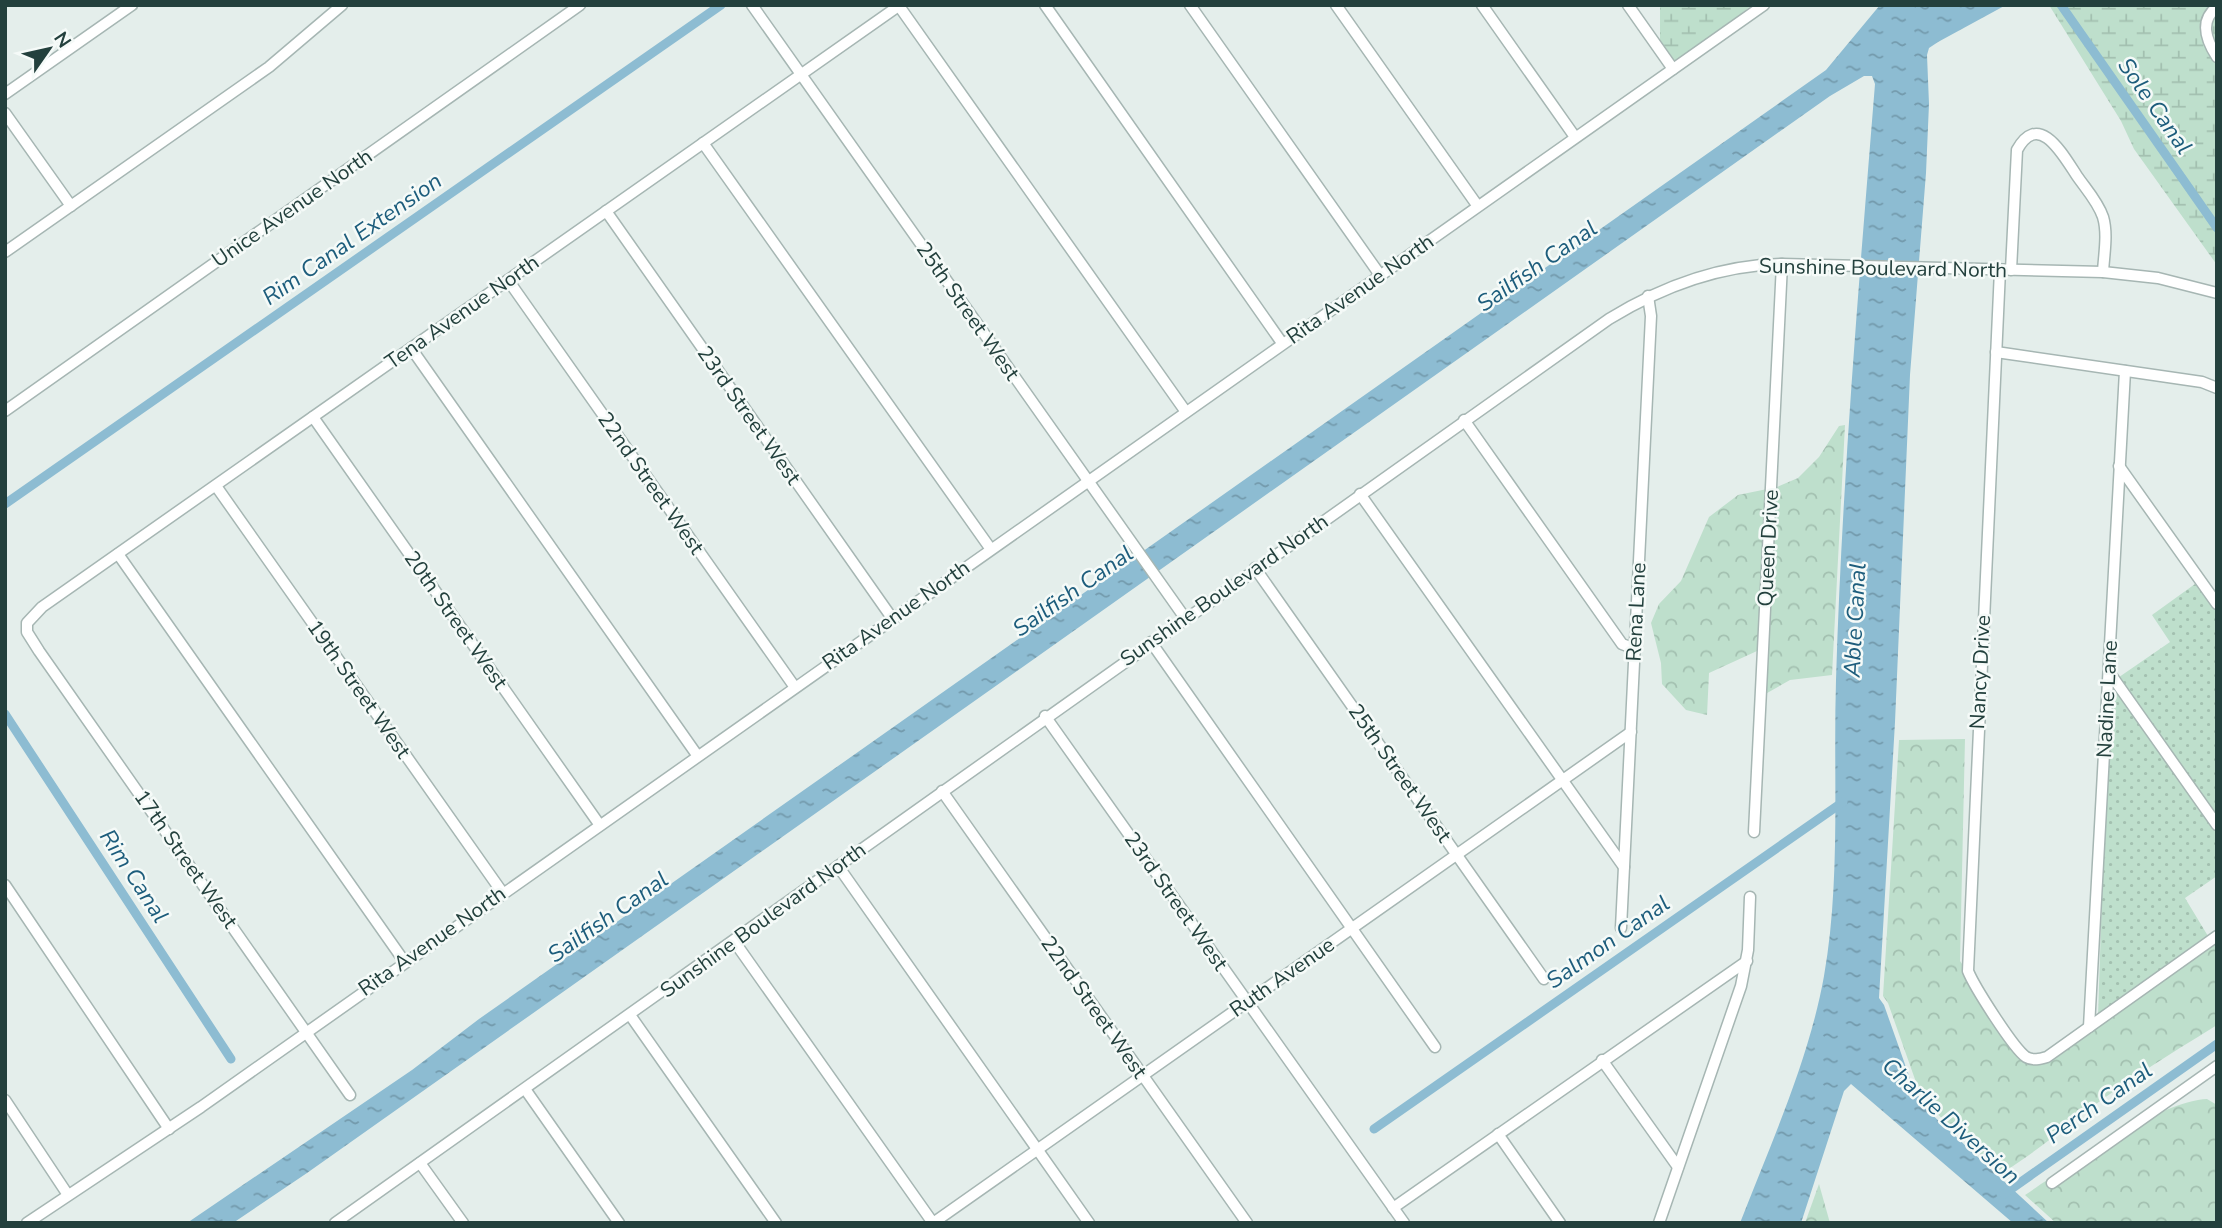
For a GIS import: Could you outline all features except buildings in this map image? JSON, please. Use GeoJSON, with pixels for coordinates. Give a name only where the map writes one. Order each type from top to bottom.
{"type":"FeatureCollection","features":[{"type":"Feature","properties":{"kind":"street"},"geometry":{"type":"LineString","coordinates":[[5,94],[132,5]]}},
{"type":"Feature","properties":{"kind":"street"},"geometry":{"type":"LineString","coordinates":[[5,252],[269,66],[342,5]]}},
{"type":"Feature","properties":{"kind":"street","name":"Unice Avenue North"},"geometry":{"type":"LineString","coordinates":[[5,411],[580,5]]}},
{"type":"Feature","properties":{"kind":"street","name":"25th Street West"},"geometry":{"type":"LineString","coordinates":[[752,5],[1185,618]]}},
{"type":"Feature","properties":{"kind":"street"},"geometry":{"type":"LineString","coordinates":[[1045,5],[1282,343]]}},
{"type":"Feature","properties":{"kind":"street"},"geometry":{"type":"LineString","coordinates":[[1190,5],[1380,275]]}},
{"type":"Feature","properties":{"kind":"street"},"geometry":{"type":"LineString","coordinates":[[1336,5],[1477,205]]}},
{"type":"Feature","properties":{"kind":"street"},"geometry":{"type":"LineString","coordinates":[[1482,5],[1575,138]]}},
{"type":"Feature","properties":{"kind":"street"},"geometry":{"type":"LineString","coordinates":[[1628,5],[1673,69]]}},
{"type":"Feature","properties":{"kind":"street","name":"Rita Avenue North"},"geometry":{"type":"LineString","coordinates":[[27,1223],[169,1129],[307,1029],[1764,5]]}},
{"type":"Feature","properties":{"kind":"street"},"geometry":{"type":"LineString","coordinates":[[899,6],[1186,411]]}},
{"type":"Feature","properties":{"kind":"street","name":"Tena Avenue North"},"geometry":{"type":"LineString","coordinates":[[27,623],[42,607],[899,6]]}},
{"type":"Feature","properties":{"kind":"street"},"geometry":{"type":"LineString","coordinates":[[2217,7],[2207,18],[2205,30],[2217,57]]}},
{"type":"Feature","properties":{"kind":"street"},"geometry":{"type":"LineString","coordinates":[[5,113],[71,206]]}},
{"type":"Feature","properties":{"kind":"street","name":"Nancy Drive"},"geometry":{"type":"LineString","coordinates":[[2089,1027],[2047,1056],[2037,1060],[2026,1056],[1972,981],[1966,960],[1996,352],[2015,161],[2022,141],[2031,135],[2050,139],[2057,146],[2101,211],[2105,229],[2103,272]]}},
{"type":"Feature","properties":{"kind":"street"},"geometry":{"type":"LineString","coordinates":[[704,143],[990,548]]}},
{"type":"Feature","properties":{"kind":"street","name":"23rd Street West"},"geometry":{"type":"LineString","coordinates":[[606,211],[892,618]]}},
{"type":"Feature","properties":{"kind":"street","name":"Sunshine Boulevard North"},"geometry":{"type":"LineString","coordinates":[[335,1223],[1464,420],[1609,318],[1648,296],[1705,275],[1749,266],[1782,264],[1922,270],[2103,272],[2158,278],[2217,293]]}},
{"type":"Feature","properties":{"kind":"street","name":"Queen Drive"},"geometry":{"type":"LineString","coordinates":[[1754,832],[1782,264]]}},
{"type":"Feature","properties":{"kind":"street","name":"22nd Street West"},"geometry":{"type":"LineString","coordinates":[[508,280],[794,686]]}},
{"type":"Feature","properties":{"kind":"street","name":"Rena Lane"},"geometry":{"type":"LineString","coordinates":[[1621,928],[1651,316],[1648,296]]}},
{"type":"Feature","properties":{"kind":"street"},"geometry":{"type":"LineString","coordinates":[[411,348],[697,755]]}},
{"type":"Feature","properties":{"kind":"street"},"geometry":{"type":"LineString","coordinates":[[1996,352],[2202,382],[2217,388]]}},
{"type":"Feature","properties":{"kind":"street","name":"Nadine Lane"},"geometry":{"type":"LineString","coordinates":[[2089,1027],[2125,371]]}},
{"type":"Feature","properties":{"kind":"street","name":"20th Street West"},"geometry":{"type":"LineString","coordinates":[[313,417],[599,824]]}},
{"type":"Feature","properties":{"kind":"street"},"geometry":{"type":"LineString","coordinates":[[1464,420],[1622,644],[1634,649]]}},
{"type":"Feature","properties":{"kind":"street"},"geometry":{"type":"LineString","coordinates":[[2119,466],[2217,604]]}},
{"type":"Feature","properties":{"kind":"street","name":"19th Street West"},"geometry":{"type":"LineString","coordinates":[[216,486],[502,892]]}},
{"type":"Feature","properties":{"kind":"street"},"geometry":{"type":"LineString","coordinates":[[1360,494],[1625,867]]}},
{"type":"Feature","properties":{"kind":"street"},"geometry":{"type":"LineString","coordinates":[[118,554],[404,961]]}},
{"type":"Feature","properties":{"kind":"street","name":"25th Street West"},"geometry":{"type":"LineString","coordinates":[[1255,568],[1544,979]]}},
{"type":"Feature","properties":{"kind":"street","name":"17th Street West"},"geometry":{"type":"LineString","coordinates":[[27,623],[27,632],[39,651],[307,1029],[350,1095]]}},
{"type":"Feature","properties":{"kind":"street"},"geometry":{"type":"LineString","coordinates":[[1151,642],[1435,1046]]}},
{"type":"Feature","properties":{"kind":"street"},"geometry":{"type":"LineString","coordinates":[[2109,673],[2217,825]]}},
{"type":"Feature","properties":{"kind":"street","name":"23rd Street West"},"geometry":{"type":"LineString","coordinates":[[1045,716],[1404,1223]]}},
{"type":"Feature","properties":{"kind":"street","name":"Ruth Avenue"},"geometry":{"type":"LineString","coordinates":[[933,1223],[1631,732]]}},
{"type":"Feature","properties":{"kind":"street","name":"22nd Street West"},"geometry":{"type":"LineString","coordinates":[[942,791],[1247,1223]]}},
{"type":"Feature","properties":{"kind":"street"},"geometry":{"type":"LineString","coordinates":[[838,866],[1090,1223]]}},
{"type":"Feature","properties":{"kind":"street"},"geometry":{"type":"LineString","coordinates":[[5,886],[169,1129]]}},
{"type":"Feature","properties":{"kind":"street"},"geometry":{"type":"LineString","coordinates":[[1659,1223],[1741,986],[1746,961],[1751,897]]}},
{"type":"Feature","properties":{"kind":"street"},"geometry":{"type":"LineString","coordinates":[[2089,1027],[2217,936]]}},
{"type":"Feature","properties":{"kind":"street"},"geometry":{"type":"LineString","coordinates":[[734,941],[933,1223]]}},
{"type":"Feature","properties":{"kind":"street"},"geometry":{"type":"LineString","coordinates":[[1393,1208],[1746,961]]}},
{"type":"Feature","properties":{"kind":"street"},"geometry":{"type":"LineString","coordinates":[[630,1014],[776,1223]]}},
{"type":"Feature","properties":{"kind":"street"},"geometry":{"type":"LineString","coordinates":[[1602,1060],[1678,1167]]}},
{"type":"Feature","properties":{"kind":"street"},"geometry":{"type":"LineString","coordinates":[[2052,1183],[2217,1066]]}},
{"type":"Feature","properties":{"kind":"street"},"geometry":{"type":"LineString","coordinates":[[525,1089],[619,1223]]}},
{"type":"Feature","properties":{"kind":"street"},"geometry":{"type":"LineString","coordinates":[[5,1100],[68,1195]]}},
{"type":"Feature","properties":{"kind":"street"},"geometry":{"type":"LineString","coordinates":[[1498,1134],[1560,1223]]}},
{"type":"Feature","properties":{"kind":"street"},"geometry":{"type":"LineString","coordinates":[[420,1163],[463,1223]]}},
{"type":"Feature","properties":{"kind":"green space"},"geometry":{"type":"Polygon","coordinates":[[[1660,5],[1752,5],[1672,70],[1660,47],[1660,5]]]}},
{"type":"Feature","properties":{"kind":"green space"},"geometry":{"type":"Polygon","coordinates":[[[2049,5],[2217,5],[2217,265],[2134,149],[2121,121],[2049,5]]]}},
{"type":"Feature","properties":{"kind":"green space"},"geometry":{"type":"Polygon","coordinates":[[[1845,425],[1832,675],[1790,680],[1760,697],[1757,651],[1709,673],[1707,715],[1686,710],[1662,684],[1661,663],[1651,623],[1659,604],[1681,581],[1709,517],[1738,495],[1777,487],[1798,478],[1819,457],[1839,426],[1845,425]]]}},
{"type":"Feature","properties":{"kind":"green space"},"geometry":{"type":"Polygon","coordinates":[[[2195,584],[2210,596],[2217,591],[2217,876],[2185,898],[2214,946],[2098,1016],[2109,684],[2170,642],[2152,615],[2195,584]]]}},
{"type":"Feature","properties":{"kind":"green space"},"geometry":{"type":"Polygon","coordinates":[[[1965,739],[1960,961],[2030,1065],[2097,1016],[2217,943],[2217,1025],[2087,1110],[2001,1174],[1930,1107],[1917,1085],[1888,1003],[1883,996],[1899,740],[1965,739]]]}},
{"type":"Feature","properties":{"kind":"green space"},"geometry":{"type":"Polygon","coordinates":[[[2207,1099],[2217,1105],[2217,1223],[2056,1223],[2025,1195],[2139,1123],[2164,1111],[2207,1099]]]}},
{"type":"Feature","properties":{"kind":"green space"},"geometry":{"type":"Polygon","coordinates":[[[1819,1184],[1830,1223],[1805,1223],[1819,1184]]]}},
{"type":"Feature","properties":{"kind":"water","name":"Able Canal"},"geometry":{"type":"Polygon","coordinates":[[[1880,5],[2006,5],[1938,42],[1929,48],[1927,55],[1929,104],[1926,173],[1910,375],[1895,722],[1879,998],[1884,1005],[1913,1087],[1927,1110],[2049,1223],[2013,1223],[1851,1084],[1844,1091],[1801,1223],[1740,1223],[1788,1101],[1809,1039],[1824,976],[1833,903],[1836,680],[1842,531],[1875,84],[1872,76],[1864,76],[1830,96],[307,1173],[233,1223],[187,1223],[412,1070],[479,1019],[1826,70],[1880,5]]]}},
{"type":"Feature","properties":{"kind":"waterway","name":"Rim Canal Extension"},"geometry":{"type":"LineString","coordinates":[[5,504],[721,5]]}},
{"type":"Feature","properties":{"kind":"waterway","name":"Sole Canal"},"geometry":{"type":"LineString","coordinates":[[2061,5],[2217,228]]}},
{"type":"Feature","properties":{"kind":"waterway","name":"Rim Canal"},"geometry":{"type":"LineString","coordinates":[[5,714],[231,1059]]}},
{"type":"Feature","properties":{"kind":"waterway","name":"Salmon Canal"},"geometry":{"type":"LineString","coordinates":[[1374,1129],[1843,802]]}},
{"type":"Feature","properties":{"kind":"waterway","name":"Perch Canal"},"geometry":{"type":"LineString","coordinates":[[2004,1194],[2217,1044]]}},
{"type":"Feature","properties":{"kind":"water label","name":"Sailfish Canal"},"geometry":{"type":"Point","coordinates":[1537,266]}},
{"type":"Feature","properties":{"kind":"water label","name":"Sailfish Canal"},"geometry":{"type":"Point","coordinates":[1073,591]}},
{"type":"Feature","properties":{"kind":"water label","name":"Sailfish Canal"},"geometry":{"type":"Point","coordinates":[608,917]}},
{"type":"Feature","properties":{"kind":"water label","name":"Charlie Diversion"},"geometry":{"type":"Point","coordinates":[1951,1121]}}]}
